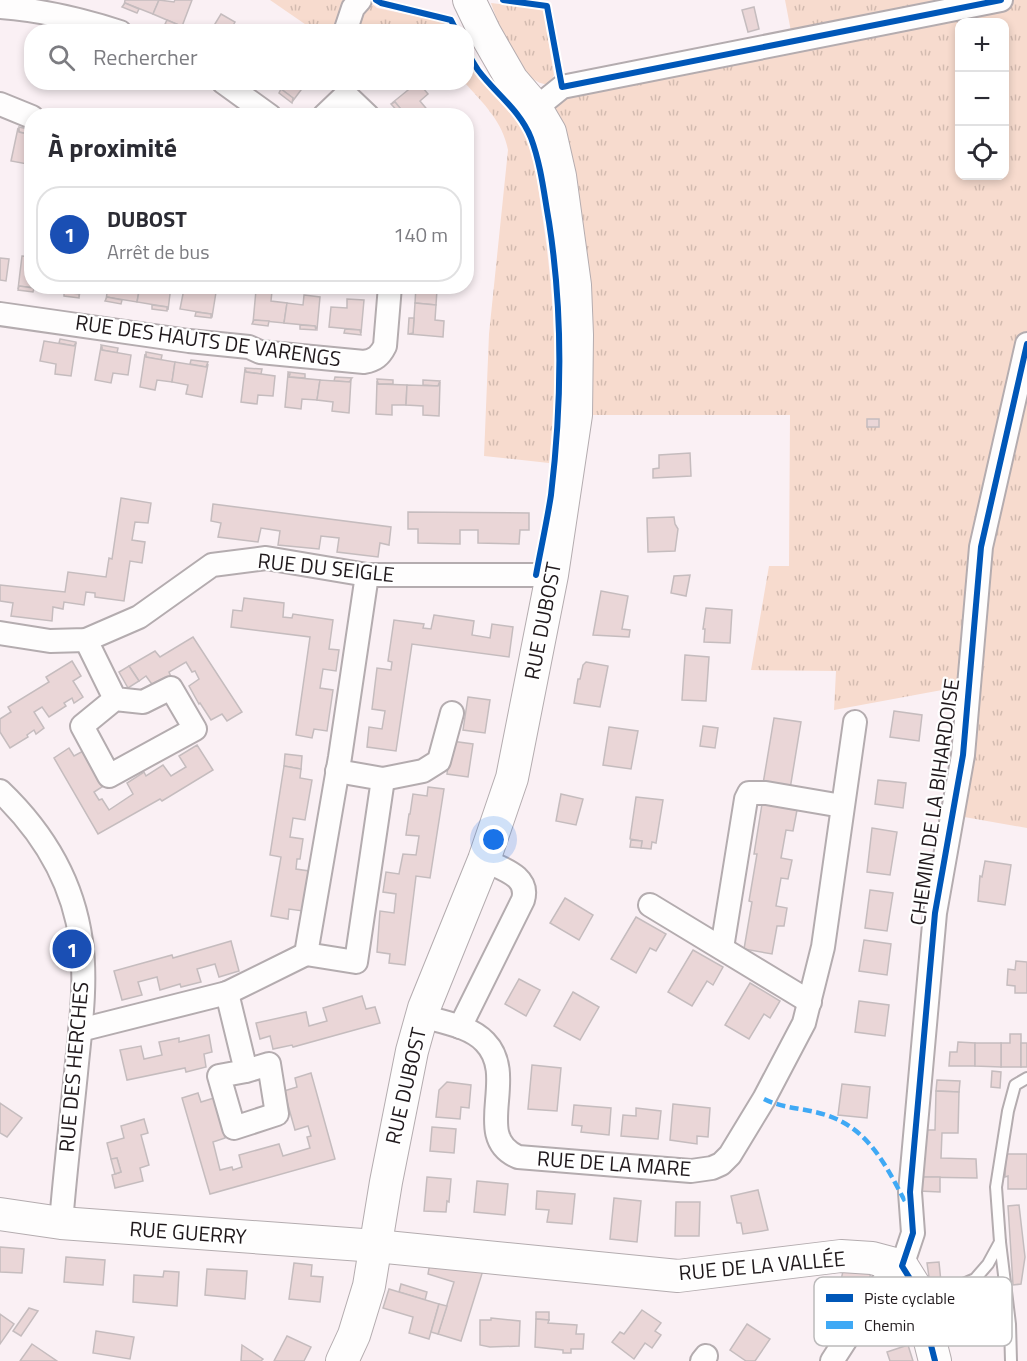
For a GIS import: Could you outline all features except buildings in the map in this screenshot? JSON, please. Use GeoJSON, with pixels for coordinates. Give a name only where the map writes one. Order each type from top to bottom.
{"type":"FeatureCollection","features":[{"type":"Feature","properties":{"kind":"main road","name":"RUE DUBOST"},"geometry":{"type":"LineString","coordinates":[[342,1361],[362,1313],[369,1286],[405,1084],[422,1016],[484,860],[512,778],[552,575],[576,415],[578,335],[575,285],[560,176],[550,132],[536,108],[512,80],[469,0]]}},
{"type":"Feature","properties":{"kind":"main road","name":"RUE GUERRY"},"geometry":{"type":"LineString","coordinates":[[0,1214],[60,1223],[376,1246]]}},
{"type":"Feature","properties":{"kind":"main road","name":"RUE DE LA VALLÉE"},"geometry":{"type":"LineString","coordinates":[[376,1246],[678,1276],[841,1256],[872,1258],[907,1277]]}},
{"type":"Feature","properties":{"kind":"main road"},"geometry":{"type":"LineString","coordinates":[[929,1346],[934,1361]]}},
{"type":"Feature","properties":{"kind":"street"},"geometry":{"type":"LineString","coordinates":[[348,24],[353,8],[360,0]]}},
{"type":"Feature","properties":{"kind":"street"},"geometry":{"type":"LineString","coordinates":[[536,108],[562,87],[1001,0]]}},
{"type":"Feature","properties":{"kind":"street"},"geometry":{"type":"LineString","coordinates":[[0,7],[50,13],[96,24]]}},
{"type":"Feature","properties":{"kind":"street"},"geometry":{"type":"LineString","coordinates":[[235,90],[259,108]]}},
{"type":"Feature","properties":{"kind":"street"},"geometry":{"type":"LineString","coordinates":[[330,108],[344,90]]}},
{"type":"Feature","properties":{"kind":"street"},"geometry":{"type":"LineString","coordinates":[[346,90],[361,108]]}},
{"type":"Feature","properties":{"kind":"street"},"geometry":{"type":"LineString","coordinates":[[0,104],[24,114]]}},
{"type":"Feature","properties":{"kind":"street","name":"RUE DES HAUTS DE VARENGS"},"geometry":{"type":"LineString","coordinates":[[0,314],[189,341],[249,347],[260,352],[364,362],[380,355],[384,346],[389,294]]}},
{"type":"Feature","properties":{"kind":"street","name":"CHEMIN DE LA BIHARDOISE"},"geometry":{"type":"LineString","coordinates":[[909,1277],[913,1233],[910,1192],[935,913],[963,755],[981,547],[1027,344]]}},
{"type":"Feature","properties":{"kind":"street","name":"RUE DU SEIGLE"},"geometry":{"type":"LineString","coordinates":[[0,633],[50,641],[86,640],[139,617],[212,565],[266,558],[367,575],[552,575]]}},
{"type":"Feature","properties":{"kind":"street"},"geometry":{"type":"LineString","coordinates":[[306,954],[338,771],[367,575]]}},
{"type":"Feature","properties":{"kind":"street"},"geometry":{"type":"LineString","coordinates":[[86,640],[115,699]]}},
{"type":"Feature","properties":{"kind":"street"},"geometry":{"type":"LineString","coordinates":[[171,688],[195,729],[109,776],[82,726],[115,699],[143,702],[171,688]]}},
{"type":"Feature","properties":{"kind":"street"},"geometry":{"type":"LineString","coordinates":[[338,771],[383,778],[423,771],[439,761],[452,713]]}},
{"type":"Feature","properties":{"kind":"street","name":"RUE DE LA MARE"},"geometry":{"type":"LineString","coordinates":[[422,1016],[459,1027],[485,1042],[498,1062],[497,1138],[509,1153],[518,1157],[702,1171],[721,1164],[730,1155],[800,1034],[810,1002],[823,947],[855,722]]}},
{"type":"Feature","properties":{"kind":"street"},"geometry":{"type":"LineString","coordinates":[[80,1030],[227,993],[306,954],[356,962],[383,778]]}},
{"type":"Feature","properties":{"kind":"street","name":"RUE DES HERCHES"},"geometry":{"type":"LineString","coordinates":[[0,791],[45,843],[69,892],[81,943],[80,1030],[60,1223]]}},
{"type":"Feature","properties":{"kind":"street"},"geometry":{"type":"LineString","coordinates":[[722,948],[748,794],[754,792],[843,806]]}},
{"type":"Feature","properties":{"kind":"street"},"geometry":{"type":"LineString","coordinates":[[459,1027],[525,893],[520,879],[484,860]]}},
{"type":"Feature","properties":{"kind":"street"},"geometry":{"type":"LineString","coordinates":[[650,905],[810,1002]]}},
{"type":"Feature","properties":{"kind":"street"},"geometry":{"type":"LineString","coordinates":[[227,993],[246,1071]]}},
{"type":"Feature","properties":{"kind":"street"},"geometry":{"type":"LineString","coordinates":[[832,1361],[842,1346]]}},
{"type":"Feature","properties":{"kind":"lane"},"geometry":{"type":"LineString","coordinates":[[1004,1277],[996,1187],[1006,1122],[1015,1085],[1027,1078]]}},
{"type":"Feature","properties":{"kind":"lane"},"geometry":{"type":"LineString","coordinates":[[977,1277],[988,1264],[1000,1242]]}},
{"type":"Feature","properties":{"kind":"lane"},"geometry":{"type":"LineString","coordinates":[[1011,1346],[1011,1361]]}},
{"type":"Feature","properties":{"kind":"green space"},"geometry":{"type":"Polygon","coordinates":[[[270,0],[346,0],[338,24],[305,24],[270,0]]]}},
{"type":"Feature","properties":{"kind":"green space"},"geometry":{"type":"Polygon","coordinates":[[[785,0],[1027,0],[1027,828],[953,815],[969,685],[834,710],[836,671],[751,670],[769,566],[789,566],[790,415],[576,415],[577,335],[536,108],[562,87],[793,42],[785,0]]]}},
{"type":"Feature","properties":{"kind":"green space"},"geometry":{"type":"Polygon","coordinates":[[[370,2],[377,8],[445,24],[360,24],[370,2]]]}},
{"type":"Feature","properties":{"kind":"green space"},"geometry":{"type":"Polygon","coordinates":[[[491,3],[543,9],[554,75],[550,84],[540,83],[521,66],[505,39],[491,3]]]}},
{"type":"Feature","properties":{"kind":"green space"},"geometry":{"type":"Polygon","coordinates":[[[474,68],[524,134],[536,174],[553,307],[555,370],[549,463],[484,456],[489,334],[508,150],[502,131],[471,90],[474,90],[474,68]]]}},
{"type":"Feature","properties":{"kind":"marked path"},"geometry":{"type":"LineString","coordinates":[[764,1099],[779,1105],[826,1115],[854,1130],[876,1151],[907,1205]]}},
{"type":"Feature","properties":{"kind":"cycle path"},"geometry":{"type":"LineString","coordinates":[[376,0],[451,20],[453,24]]}},
{"type":"Feature","properties":{"kind":"cycle path"},"geometry":{"type":"LineString","coordinates":[[503,0],[547,6],[562,87],[1001,0]]}},
{"type":"Feature","properties":{"kind":"cycle path"},"geometry":{"type":"LineString","coordinates":[[474,63],[514,110],[531,138],[542,180],[554,256],[559,324],[559,392],[551,495],[536,575]]}},
{"type":"Feature","properties":{"kind":"cycle path"},"geometry":{"type":"LineString","coordinates":[[909,1277],[902,1266],[913,1233],[910,1192],[935,913],[963,755],[981,547],[1027,344]]}},
{"type":"Feature","properties":{"kind":"cycle path"},"geometry":{"type":"LineString","coordinates":[[931,1346],[935,1361]]}},
{"type":"Feature","properties":{"kind":"place","name":"DUBOST"},"geometry":{"type":"Point","coordinates":[72,949]}}]}
